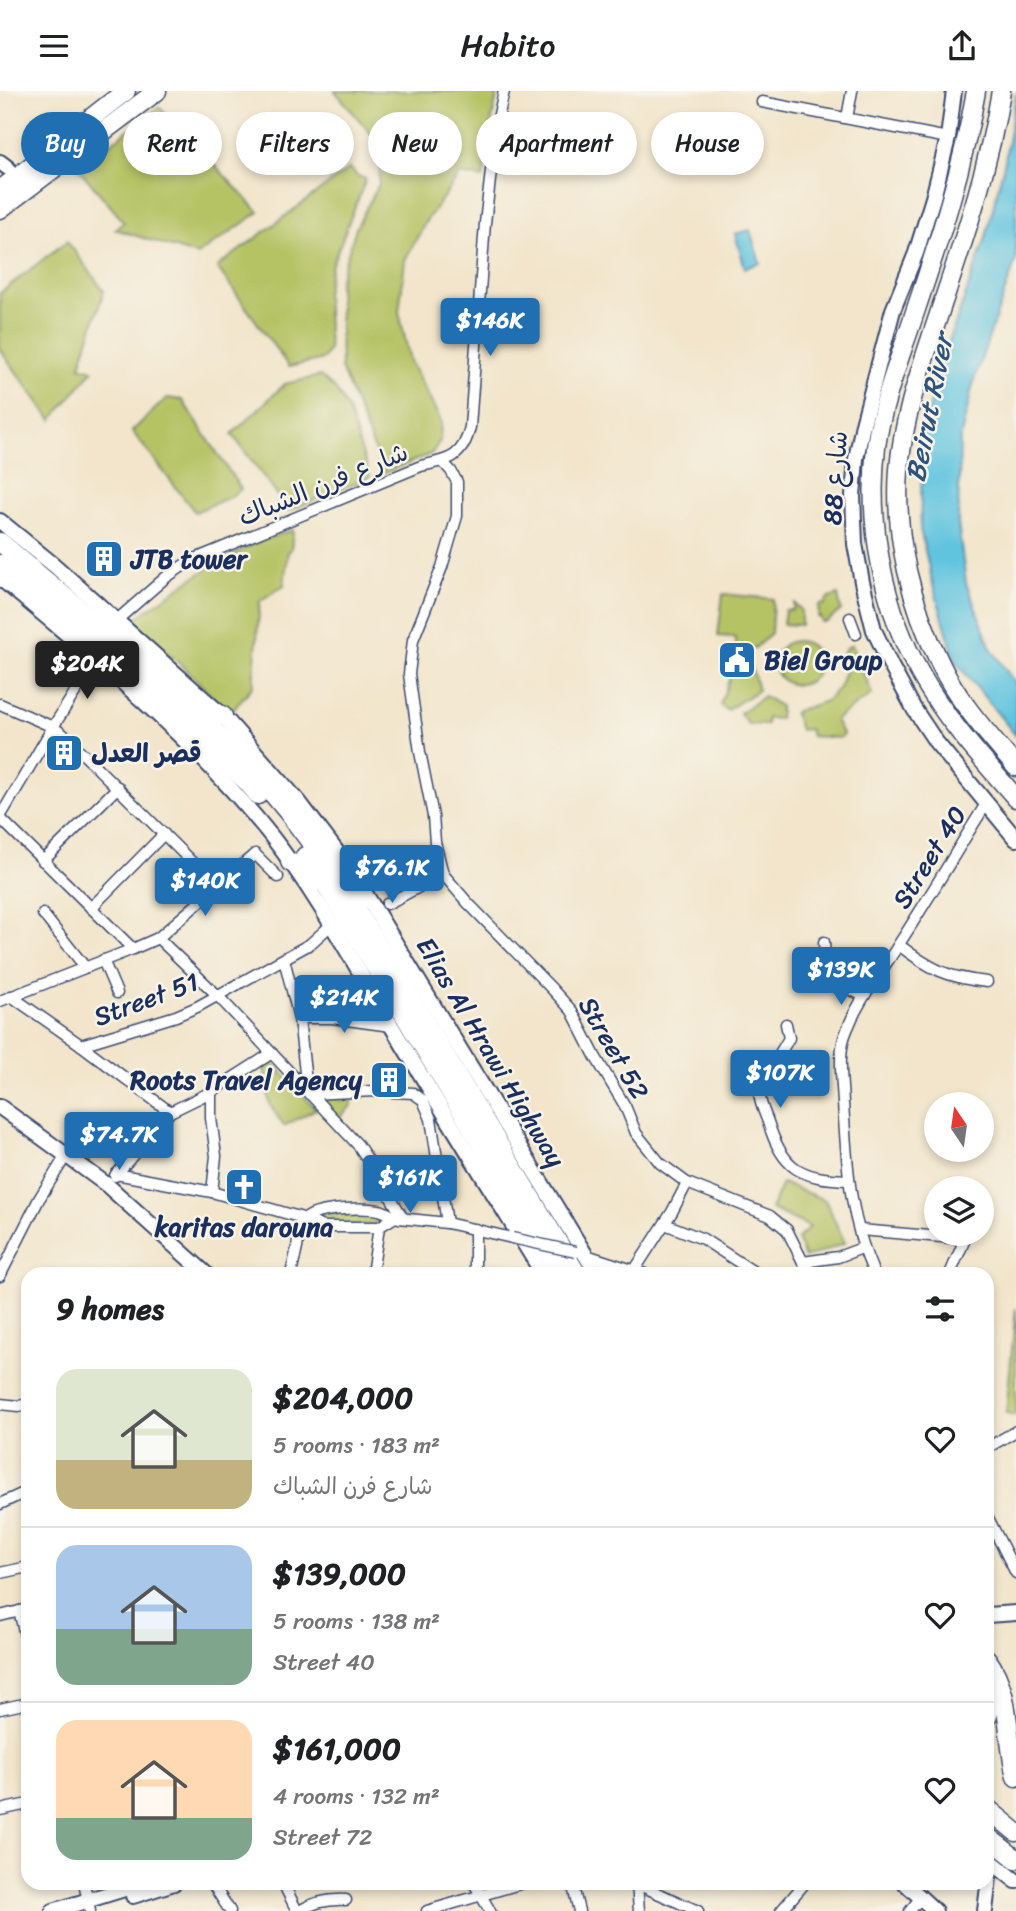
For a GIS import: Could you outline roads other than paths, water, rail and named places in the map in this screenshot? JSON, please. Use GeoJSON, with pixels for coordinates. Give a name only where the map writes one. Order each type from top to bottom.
{"type":"FeatureCollection","features":[{"type":"Feature","properties":{"kind":"highway"},"geometry":{"type":"LineString","coordinates":[[97,112],[126,91]]}},
{"type":"Feature","properties":{"kind":"highway"},"geometry":{"type":"LineString","coordinates":[[109,126],[157,91]]}},
{"type":"Feature","properties":{"kind":"highway"},"geometry":{"type":"LineString","coordinates":[[976,91],[971,122],[947,215],[884,409],[874,469],[875,523],[887,592],[912,659],[957,730],[1016,798]]}},
{"type":"Feature","properties":{"kind":"highway"},"geometry":{"type":"LineString","coordinates":[[1000,93],[971,220],[914,389],[904,427],[898,494],[902,546],[911,588],[917,610],[936,654],[963,701],[1016,767]]}},
{"type":"Feature","properties":{"kind":"highway"},"geometry":{"type":"LineString","coordinates":[[3,168],[21,157]]}},
{"type":"Feature","properties":{"kind":"highway"},"geometry":{"type":"LineString","coordinates":[[0,190],[21,174]]}},
{"type":"Feature","properties":{"kind":"highway"},"geometry":{"type":"LineString","coordinates":[[0,209],[45,175]]}},
{"type":"Feature","properties":{"kind":"highway"},"geometry":{"type":"LineString","coordinates":[[0,219],[58,175]]}},
{"type":"Feature","properties":{"kind":"highway","name":"Elias Al Hrawi Highway"},"geometry":{"type":"LineString","coordinates":[[0,542],[147,677],[276,816],[319,874],[555,1267]]}},
{"type":"Feature","properties":{"kind":"highway","name":"Elias Al Hrawi Highway"},"geometry":{"type":"LineString","coordinates":[[0,564],[147,677],[227,743],[287,811],[330,868],[389,962],[573,1267]]}},
{"type":"Feature","properties":{"kind":"highway"},"geometry":{"type":"LineString","coordinates":[[192,748],[188,738],[148,693],[147,677],[170,680],[201,704],[223,716]]}},
{"type":"Feature","properties":{"kind":"highway"},"geometry":{"type":"LineString","coordinates":[[290,862],[303,869],[349,937],[366,951]]}},
{"type":"Feature","properties":{"kind":"highway"},"geometry":{"type":"LineString","coordinates":[[352,873],[356,892],[380,937],[389,962]]}},
{"type":"Feature","properties":{"kind":"highway"},"geometry":{"type":"LineString","coordinates":[[994,1671],[1003,1691],[1016,1777]]}},
{"type":"Feature","properties":{"kind":"highway"},"geometry":{"type":"LineString","coordinates":[[994,1814],[1016,1832]]}},
{"type":"Feature","properties":{"kind":"highway"},"geometry":{"type":"LineString","coordinates":[[994,1842],[1016,1859]]}},
{"type":"Feature","properties":{"kind":"street"},"geometry":{"type":"LineString","coordinates":[[387,904],[443,874],[435,842],[409,674],[413,640],[442,567],[457,516],[457,482],[442,461],[455,456],[462,448],[470,427],[485,223],[496,128],[504,91]]}},
{"type":"Feature","properties":{"kind":"street"},"geometry":{"type":"LineString","coordinates":[[847,118],[852,91]]}},
{"type":"Feature","properties":{"kind":"street","name":"شارع 88"},"geometry":{"type":"LineString","coordinates":[[954,91],[948,138],[933,198],[916,253],[893,310],[863,424],[856,459],[854,520],[862,582],[881,647],[936,743],[1016,839]]}},
{"type":"Feature","properties":{"kind":"street"},"geometry":{"type":"LineString","coordinates":[[762,102],[948,138]]}},
{"type":"Feature","properties":{"kind":"street","name":"شارع فرن الشباك"},"geometry":{"type":"LineString","coordinates":[[117,620],[165,578],[190,561],[421,466],[442,461]]}},
{"type":"Feature","properties":{"kind":"street","name":"Elias Al Hrawi Highway"},"geometry":{"type":"LineString","coordinates":[[0,521],[117,620],[223,716],[299,802],[352,873],[580,1253],[591,1267]]}},
{"type":"Feature","properties":{"kind":"street"},"geometry":{"type":"LineString","coordinates":[[0,578],[96,659],[192,748],[272,837],[290,862],[539,1267]]}},
{"type":"Feature","properties":{"kind":"street"},"geometry":{"type":"LineString","coordinates":[[850,618],[856,634]]}},
{"type":"Feature","properties":{"kind":"street"},"geometry":{"type":"LineString","coordinates":[[96,659],[52,727],[0,817],[133,949]]}},
{"type":"Feature","properties":{"kind":"street"},"geometry":{"type":"LineString","coordinates":[[0,704],[52,727],[76,745],[218,888]]}},
{"type":"Feature","properties":{"kind":"street"},"geometry":{"type":"LineString","coordinates":[[43,861],[118,787]]}},
{"type":"Feature","properties":{"kind":"street","name":"Street 40"},"geometry":{"type":"LineString","coordinates":[[871,1267],[862,1248],[848,1181],[841,1060],[846,1031],[864,996],[899,945],[986,804]]}},
{"type":"Feature","properties":{"kind":"street"},"geometry":{"type":"LineString","coordinates":[[91,908],[164,834]]}},
{"type":"Feature","properties":{"kind":"street"},"geometry":{"type":"LineString","coordinates":[[0,1001],[158,938],[255,854],[278,877]]}},
{"type":"Feature","properties":{"kind":"street","name":"Street 52"},"geometry":{"type":"LineString","coordinates":[[443,874],[572,1011],[625,1106],[636,1133],[660,1163],[687,1183],[770,1216],[786,1230],[807,1267]]}},
{"type":"Feature","properties":{"kind":"street"},"geometry":{"type":"LineString","coordinates":[[43,914],[85,967]]}},
{"type":"Feature","properties":{"kind":"street","name":"Street 51"},"geometry":{"type":"LineString","coordinates":[[82,1045],[176,1016],[284,959],[331,930]]}},
{"type":"Feature","properties":{"kind":"street"},"geometry":{"type":"LineString","coordinates":[[158,938],[217,995],[358,1145],[399,1218]]}},
{"type":"Feature","properties":{"kind":"street"},"geometry":{"type":"LineString","coordinates":[[824,942],[826,973],[832,981],[864,996]]}},
{"type":"Feature","properties":{"kind":"street"},"geometry":{"type":"LineString","coordinates":[[899,945],[938,971],[961,979],[988,982]]}},
{"type":"Feature","properties":{"kind":"street"},"geometry":{"type":"LineString","coordinates":[[284,959],[299,1018],[308,1092]]}},
{"type":"Feature","properties":{"kind":"street"},"geometry":{"type":"LineString","coordinates":[[103,960],[117,993]]}},
{"type":"Feature","properties":{"kind":"street"},"geometry":{"type":"LineString","coordinates":[[11,996],[82,1045],[170,1112]]}},
{"type":"Feature","properties":{"kind":"street"},"geometry":{"type":"LineString","coordinates":[[299,1018],[332,1018],[391,1026]]}},
{"type":"Feature","properties":{"kind":"street"},"geometry":{"type":"LineString","coordinates":[[786,1024],[789,1038],[759,1094],[772,1135],[782,1154],[793,1167],[804,1174],[818,1179],[848,1181]]}},
{"type":"Feature","properties":{"kind":"street"},"geometry":{"type":"LineString","coordinates":[[111,1179],[170,1112],[211,1091],[272,1053]]}},
{"type":"Feature","properties":{"kind":"street"},"geometry":{"type":"LineString","coordinates":[[211,1091],[216,1156],[212,1192]]}},
{"type":"Feature","properties":{"kind":"street"},"geometry":{"type":"LineString","coordinates":[[308,1092],[375,1091],[413,1093],[419,1096],[431,1119],[447,1223]]}},
{"type":"Feature","properties":{"kind":"street"},"geometry":{"type":"LineString","coordinates":[[1,1110],[67,1154],[111,1179],[199,1267]]}},
{"type":"Feature","properties":{"kind":"street"},"geometry":{"type":"LineString","coordinates":[[0,1276],[39,1199],[67,1154]]}},
{"type":"Feature","properties":{"kind":"street"},"geometry":{"type":"LineString","coordinates":[[111,1179],[212,1192],[303,1219],[321,1227],[379,1227],[399,1218]]}},
{"type":"Feature","properties":{"kind":"street"},"geometry":{"type":"LineString","coordinates":[[636,1267],[665,1224],[687,1183]]}},
{"type":"Feature","properties":{"kind":"street"},"geometry":{"type":"LineString","coordinates":[[303,1219],[335,1210],[379,1210],[399,1218],[447,1223],[580,1253],[619,1267]]}},
{"type":"Feature","properties":{"kind":"street"},"geometry":{"type":"LineString","coordinates":[[293,1267],[303,1219]]}},
{"type":"Feature","properties":{"kind":"street"},"geometry":{"type":"LineString","coordinates":[[665,1224],[703,1239],[746,1267]]}},
{"type":"Feature","properties":{"kind":"street"},"geometry":{"type":"LineString","coordinates":[[373,1267],[379,1227]]}},
{"type":"Feature","properties":{"kind":"street"},"geometry":{"type":"LineString","coordinates":[[475,1229],[475,1267]]}},
{"type":"Feature","properties":{"kind":"street"},"geometry":{"type":"LineString","coordinates":[[860,1230],[965,1239],[953,1267]]}},
{"type":"Feature","properties":{"kind":"street"},"geometry":{"type":"LineString","coordinates":[[803,1262],[838,1258],[862,1248]]}},
{"type":"Feature","properties":{"kind":"street"},"geometry":{"type":"LineString","coordinates":[[0,1404],[21,1406]]}},
{"type":"Feature","properties":{"kind":"street"},"geometry":{"type":"LineString","coordinates":[[994,1444],[1016,1431]]}},
{"type":"Feature","properties":{"kind":"street"},"geometry":{"type":"LineString","coordinates":[[0,1504],[21,1494]]}},
{"type":"Feature","properties":{"kind":"street"},"geometry":{"type":"LineString","coordinates":[[994,1530],[1016,1573]]}},
{"type":"Feature","properties":{"kind":"street"},"geometry":{"type":"LineString","coordinates":[[0,1573],[21,1568]]}},
{"type":"Feature","properties":{"kind":"street"},"geometry":{"type":"LineString","coordinates":[[0,1616],[21,1611]]}},
{"type":"Feature","properties":{"kind":"street"},"geometry":{"type":"LineString","coordinates":[[994,1615],[1016,1613]]}},
{"type":"Feature","properties":{"kind":"street"},"geometry":{"type":"LineString","coordinates":[[0,1709],[21,1704]]}},
{"type":"Feature","properties":{"kind":"street"},"geometry":{"type":"LineString","coordinates":[[0,1810],[21,1806]]}},
{"type":"Feature","properties":{"kind":"street"},"geometry":{"type":"LineString","coordinates":[[994,1864],[1016,1881]]}},
{"type":"Feature","properties":{"kind":"street"},"geometry":{"type":"LineString","coordinates":[[85,1890],[88,1908]]}},
{"type":"Feature","properties":{"kind":"street"},"geometry":{"type":"LineString","coordinates":[[88,1908],[128,1890]]}},
{"type":"Feature","properties":{"kind":"street"},"geometry":{"type":"LineString","coordinates":[[53,1911],[88,1908],[150,1890]]}},
{"type":"Feature","properties":{"kind":"street"},"geometry":{"type":"LineString","coordinates":[[216,1890],[230,1911]]}},
{"type":"Feature","properties":{"kind":"street"},"geometry":{"type":"LineString","coordinates":[[287,1890],[298,1911],[317,1902],[346,1900]]}},
{"type":"Feature","properties":{"kind":"street"},"geometry":{"type":"LineString","coordinates":[[478,1890],[490,1911]]}},
{"type":"Feature","properties":{"kind":"street"},"geometry":{"type":"LineString","coordinates":[[427,1911],[500,1890]]}},
{"type":"Feature","properties":{"kind":"street"},"geometry":{"type":"LineString","coordinates":[[574,1890],[579,1911]]}},
{"type":"Feature","properties":{"kind":"street"},"geometry":{"type":"LineString","coordinates":[[638,1890],[639,1911]]}},
{"type":"Feature","properties":{"kind":"street"},"geometry":{"type":"LineString","coordinates":[[652,1890],[698,1911]]}},
{"type":"Feature","properties":{"kind":"street"},"geometry":{"type":"LineString","coordinates":[[787,1909],[800,1890]]}},
{"type":"Feature","properties":{"kind":"street"},"geometry":{"type":"LineString","coordinates":[[912,1890],[935,1911]]}},
{"type":"Feature","properties":{"kind":"street"},"geometry":{"type":"LineString","coordinates":[[985,1911],[987,1890]]}},
{"type":"Feature","properties":{"kind":"street"},"geometry":{"type":"LineString","coordinates":[[910,1911],[920,1897]]}},
{"type":"Feature","properties":{"kind":"water"},"geometry":{"type":"Polygon","coordinates":[[[1016,93],[1016,260],[974,380],[960,439],[958,524],[966,583],[991,648],[1016,685],[1016,736],[956,662],[920,529],[923,438],[935,381],[985,240],[1005,160],[1016,93]]]}},
{"type":"Feature","properties":{"kind":"water"},"geometry":{"type":"Polygon","coordinates":[[[750,230],[760,263],[745,268],[735,234],[750,230]]]}},
{"type":"Feature","properties":{"kind":"place","name":"JTB tower"},"geometry":{"type":"Point","coordinates":[104,559]}},
{"type":"Feature","properties":{"kind":"place","name":"Biel Group"},"geometry":{"type":"Point","coordinates":[737,660]}},
{"type":"Feature","properties":{"kind":"place","name":"قصر العدل"},"geometry":{"type":"Point","coordinates":[64,753]}},
{"type":"Feature","properties":{"kind":"place","name":"Roots Travel Agency"},"geometry":{"type":"Point","coordinates":[389,1080]}},
{"type":"Feature","properties":{"kind":"place","name":"karitas darouna"},"geometry":{"type":"Point","coordinates":[244,1187]}},
{"type":"Feature","properties":{"kind":"water label","name":"Beirut River"},"geometry":{"type":"Point","coordinates":[929,408]}}]}
